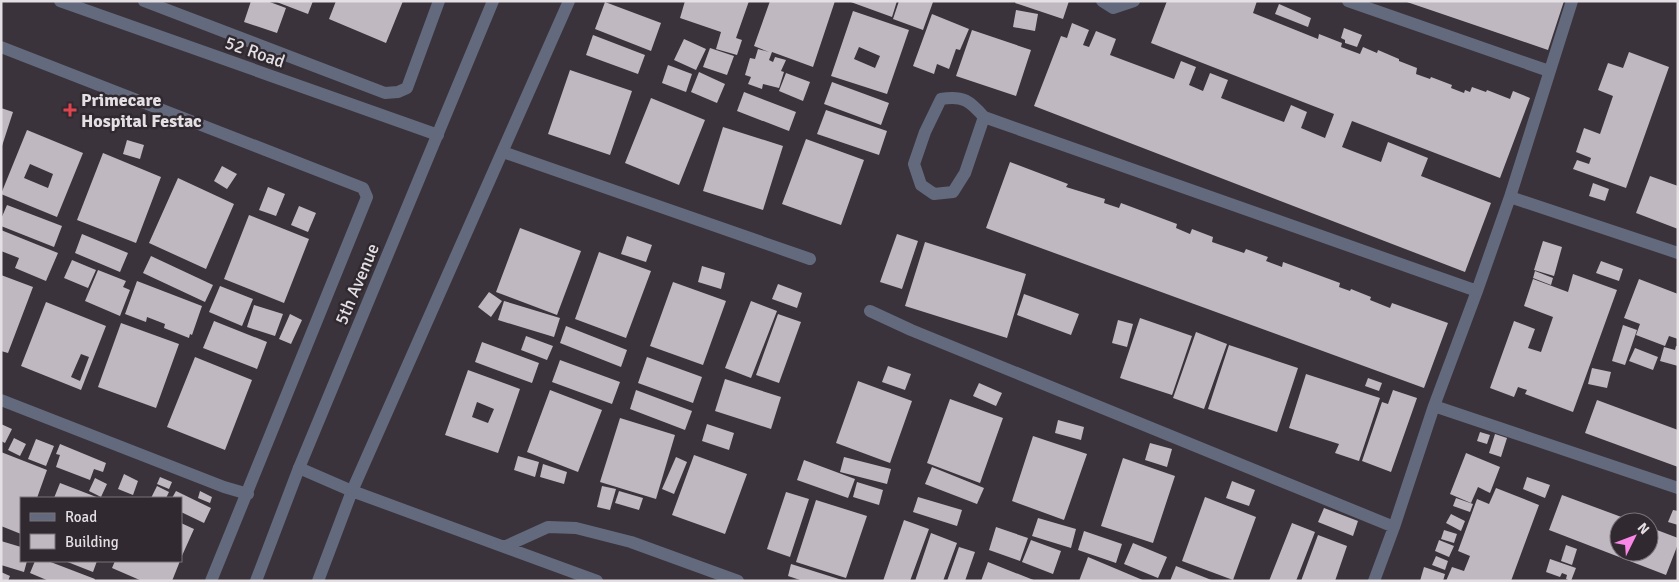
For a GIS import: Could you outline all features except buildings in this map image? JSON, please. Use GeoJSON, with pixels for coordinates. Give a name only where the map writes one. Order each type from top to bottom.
{"type":"FeatureCollection","features":[{"type":"Feature","properties":{"kind":"street","name":"52 Road"},"geometry":{"type":"LineString","coordinates":[[60,1],[438,135]]}},
{"type":"Feature","properties":{"kind":"street"},"geometry":{"type":"LineString","coordinates":[[144,1],[385,93],[398,92],[407,88],[438,1]]}},
{"type":"Feature","properties":{"kind":"street","name":"5th Avenue"},"geometry":{"type":"LineString","coordinates":[[256,581],[299,468],[493,1]]}},
{"type":"Feature","properties":{"kind":"street"},"geometry":{"type":"LineString","coordinates":[[318,581],[352,491],[569,1]]}},
{"type":"Feature","properties":{"kind":"street"},"geometry":{"type":"LineString","coordinates":[[1102,1],[1112,8],[1134,1]]}},
{"type":"Feature","properties":{"kind":"street"},"geometry":{"type":"LineString","coordinates":[[1348,1],[1549,71]]}},
{"type":"Feature","properties":{"kind":"street"},"geometry":{"type":"LineString","coordinates":[[1374,581],[1434,406],[1510,197],[1572,1]]}},
{"type":"Feature","properties":{"kind":"street"},"geometry":{"type":"LineString","coordinates":[[1,47],[363,188],[367,197],[248,494],[211,581]]}},
{"type":"Feature","properties":{"kind":"street"},"geometry":{"type":"LineString","coordinates":[[984,117],[965,173],[953,192],[934,194],[921,185],[914,164],[925,132],[941,99],[953,97],[970,102],[984,117],[1477,291]]}},
{"type":"Feature","properties":{"kind":"street"},"geometry":{"type":"LineString","coordinates":[[503,152],[810,259]]}},
{"type":"Feature","properties":{"kind":"street"},"geometry":{"type":"LineString","coordinates":[[1510,197],[1678,253]]}},
{"type":"Feature","properties":{"kind":"street"},"geometry":{"type":"LineString","coordinates":[[870,311],[920,334],[1394,527]]}},
{"type":"Feature","properties":{"kind":"street"},"geometry":{"type":"LineString","coordinates":[[1,400],[224,487],[248,494]]}},
{"type":"Feature","properties":{"kind":"street"},"geometry":{"type":"LineString","coordinates":[[1434,406],[1678,488]]}},
{"type":"Feature","properties":{"kind":"street"},"geometry":{"type":"LineString","coordinates":[[299,468],[352,491],[596,581]]}},
{"type":"Feature","properties":{"kind":"street"},"geometry":{"type":"LineString","coordinates":[[504,547],[548,527],[576,528],[631,542],[738,581]]}},
{"type":"Feature","properties":{"kind":"place","name":"Primecare Hospital Festac"},"geometry":{"type":"Point","coordinates":[70,110]}}]}
